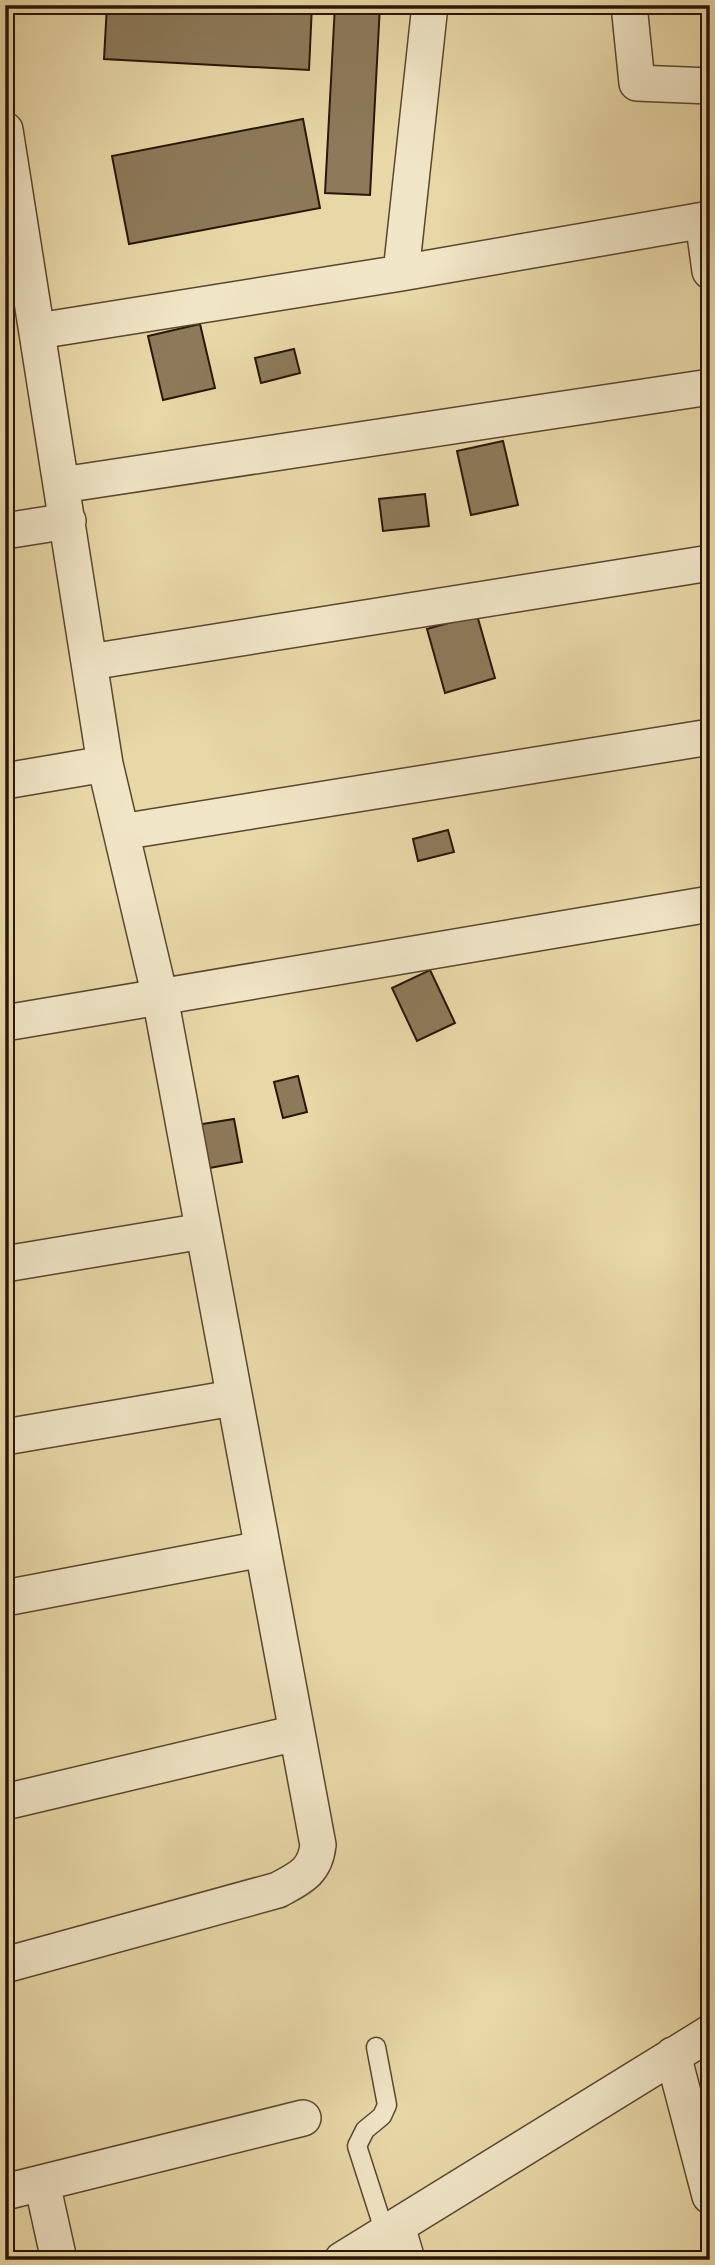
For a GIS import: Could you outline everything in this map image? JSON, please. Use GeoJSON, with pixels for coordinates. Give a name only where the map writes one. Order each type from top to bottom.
{"type":"FeatureCollection","features":[{"type":"Feature","properties":{"kind":"street"},"geometry":{"type":"LineString","coordinates":[[401,273],[430,5]]}},
{"type":"Feature","properties":{"kind":"street"},"geometry":{"type":"LineString","coordinates":[[629,5],[637,83],[710,86]]}},
{"type":"Feature","properties":{"kind":"street"},"geometry":{"type":"LineString","coordinates":[[5,130],[105,764],[160,997],[318,1845],[316,1860],[303,1877],[278,1890],[5,1965]]}},
{"type":"Feature","properties":{"kind":"street"},"geometry":{"type":"LineString","coordinates":[[38,331],[401,273],[706,220],[710,271]]}},
{"type":"Feature","properties":{"kind":"street"},"geometry":{"type":"LineString","coordinates":[[62,485],[710,387]]}},
{"type":"Feature","properties":{"kind":"street"},"geometry":{"type":"LineString","coordinates":[[5,531],[68,522]]}},
{"type":"Feature","properties":{"kind":"street"},"geometry":{"type":"LineString","coordinates":[[90,662],[710,563]]}},
{"type":"Feature","properties":{"kind":"street"},"geometry":{"type":"LineString","coordinates":[[121,832],[710,737]]}},
{"type":"Feature","properties":{"kind":"street"},"geometry":{"type":"LineString","coordinates":[[5,781],[105,764]]}},
{"type":"Feature","properties":{"kind":"street"},"geometry":{"type":"LineString","coordinates":[[5,1023],[710,904]]}},
{"type":"Feature","properties":{"kind":"street"},"geometry":{"type":"LineString","coordinates":[[5,1264],[203,1231]]}},
{"type":"Feature","properties":{"kind":"street"},"geometry":{"type":"LineString","coordinates":[[5,1437],[233,1398]]}},
{"type":"Feature","properties":{"kind":"street"},"geometry":{"type":"LineString","coordinates":[[5,1598],[262,1549]]}},
{"type":"Feature","properties":{"kind":"street"},"geometry":{"type":"LineString","coordinates":[[5,1802],[296,1733]]}},
{"type":"Feature","properties":{"kind":"street"},"geometry":{"type":"LineString","coordinates":[[379,2247],[710,2033]]}},
{"type":"Feature","properties":{"kind":"street"},"geometry":{"type":"LineString","coordinates":[[673,2055],[710,2196]]}},
{"type":"Feature","properties":{"kind":"street"},"geometry":{"type":"LineString","coordinates":[[5,2192],[303,2118]]}},
{"type":"Feature","properties":{"kind":"street"},"geometry":{"type":"LineString","coordinates":[[42,2183],[59,2260]]}},
{"type":"Feature","properties":{"kind":"lane"},"geometry":{"type":"LineString","coordinates":[[376,2047],[387,2105],[382,2116],[365,2130],[357,2147],[379,2247]]}},
{"type":"Feature","properties":{"kind":"building"},"geometry":{"type":"Polygon","coordinates":[[[107,5],[312,5],[309,70],[104,59],[107,5]]]}},
{"type":"Feature","properties":{"kind":"building"},"geometry":{"type":"Polygon","coordinates":[[[335,5],[380,5],[370,195],[325,193],[335,5]]]}},
{"type":"Feature","properties":{"kind":"building"},"geometry":{"type":"Polygon","coordinates":[[[303,119],[320,208],[129,244],[112,156],[303,119]]]}},
{"type":"Feature","properties":{"kind":"building"},"geometry":{"type":"Polygon","coordinates":[[[200,324],[215,388],[163,400],[148,336],[200,324]]]}},
{"type":"Feature","properties":{"kind":"building"},"geometry":{"type":"Polygon","coordinates":[[[294,349],[300,373],[261,383],[255,358],[294,349]]]}},
{"type":"Feature","properties":{"kind":"building"},"geometry":{"type":"Polygon","coordinates":[[[503,441],[518,505],[471,515],[457,451],[503,441]]]}},
{"type":"Feature","properties":{"kind":"building"},"geometry":{"type":"Polygon","coordinates":[[[425,494],[429,526],[383,531],[379,499],[425,494]]]}},
{"type":"Feature","properties":{"kind":"building"},"geometry":{"type":"Polygon","coordinates":[[[477,615],[495,678],[445,693],[427,629],[477,615]]]}},
{"type":"Feature","properties":{"kind":"building"},"geometry":{"type":"Polygon","coordinates":[[[448,830],[454,852],[418,861],[413,839],[448,830]]]}},
{"type":"Feature","properties":{"kind":"building"},"geometry":{"type":"Polygon","coordinates":[[[430,970],[455,1023],[417,1041],[392,988],[430,970]]]}},
{"type":"Feature","properties":{"kind":"building"},"geometry":{"type":"Polygon","coordinates":[[[298,1076],[307,1112],[283,1118],[274,1082],[298,1076]]]}},
{"type":"Feature","properties":{"kind":"building"},"geometry":{"type":"Polygon","coordinates":[[[234,1119],[242,1162],[204,1169],[196,1125],[234,1119]]]}}]}
